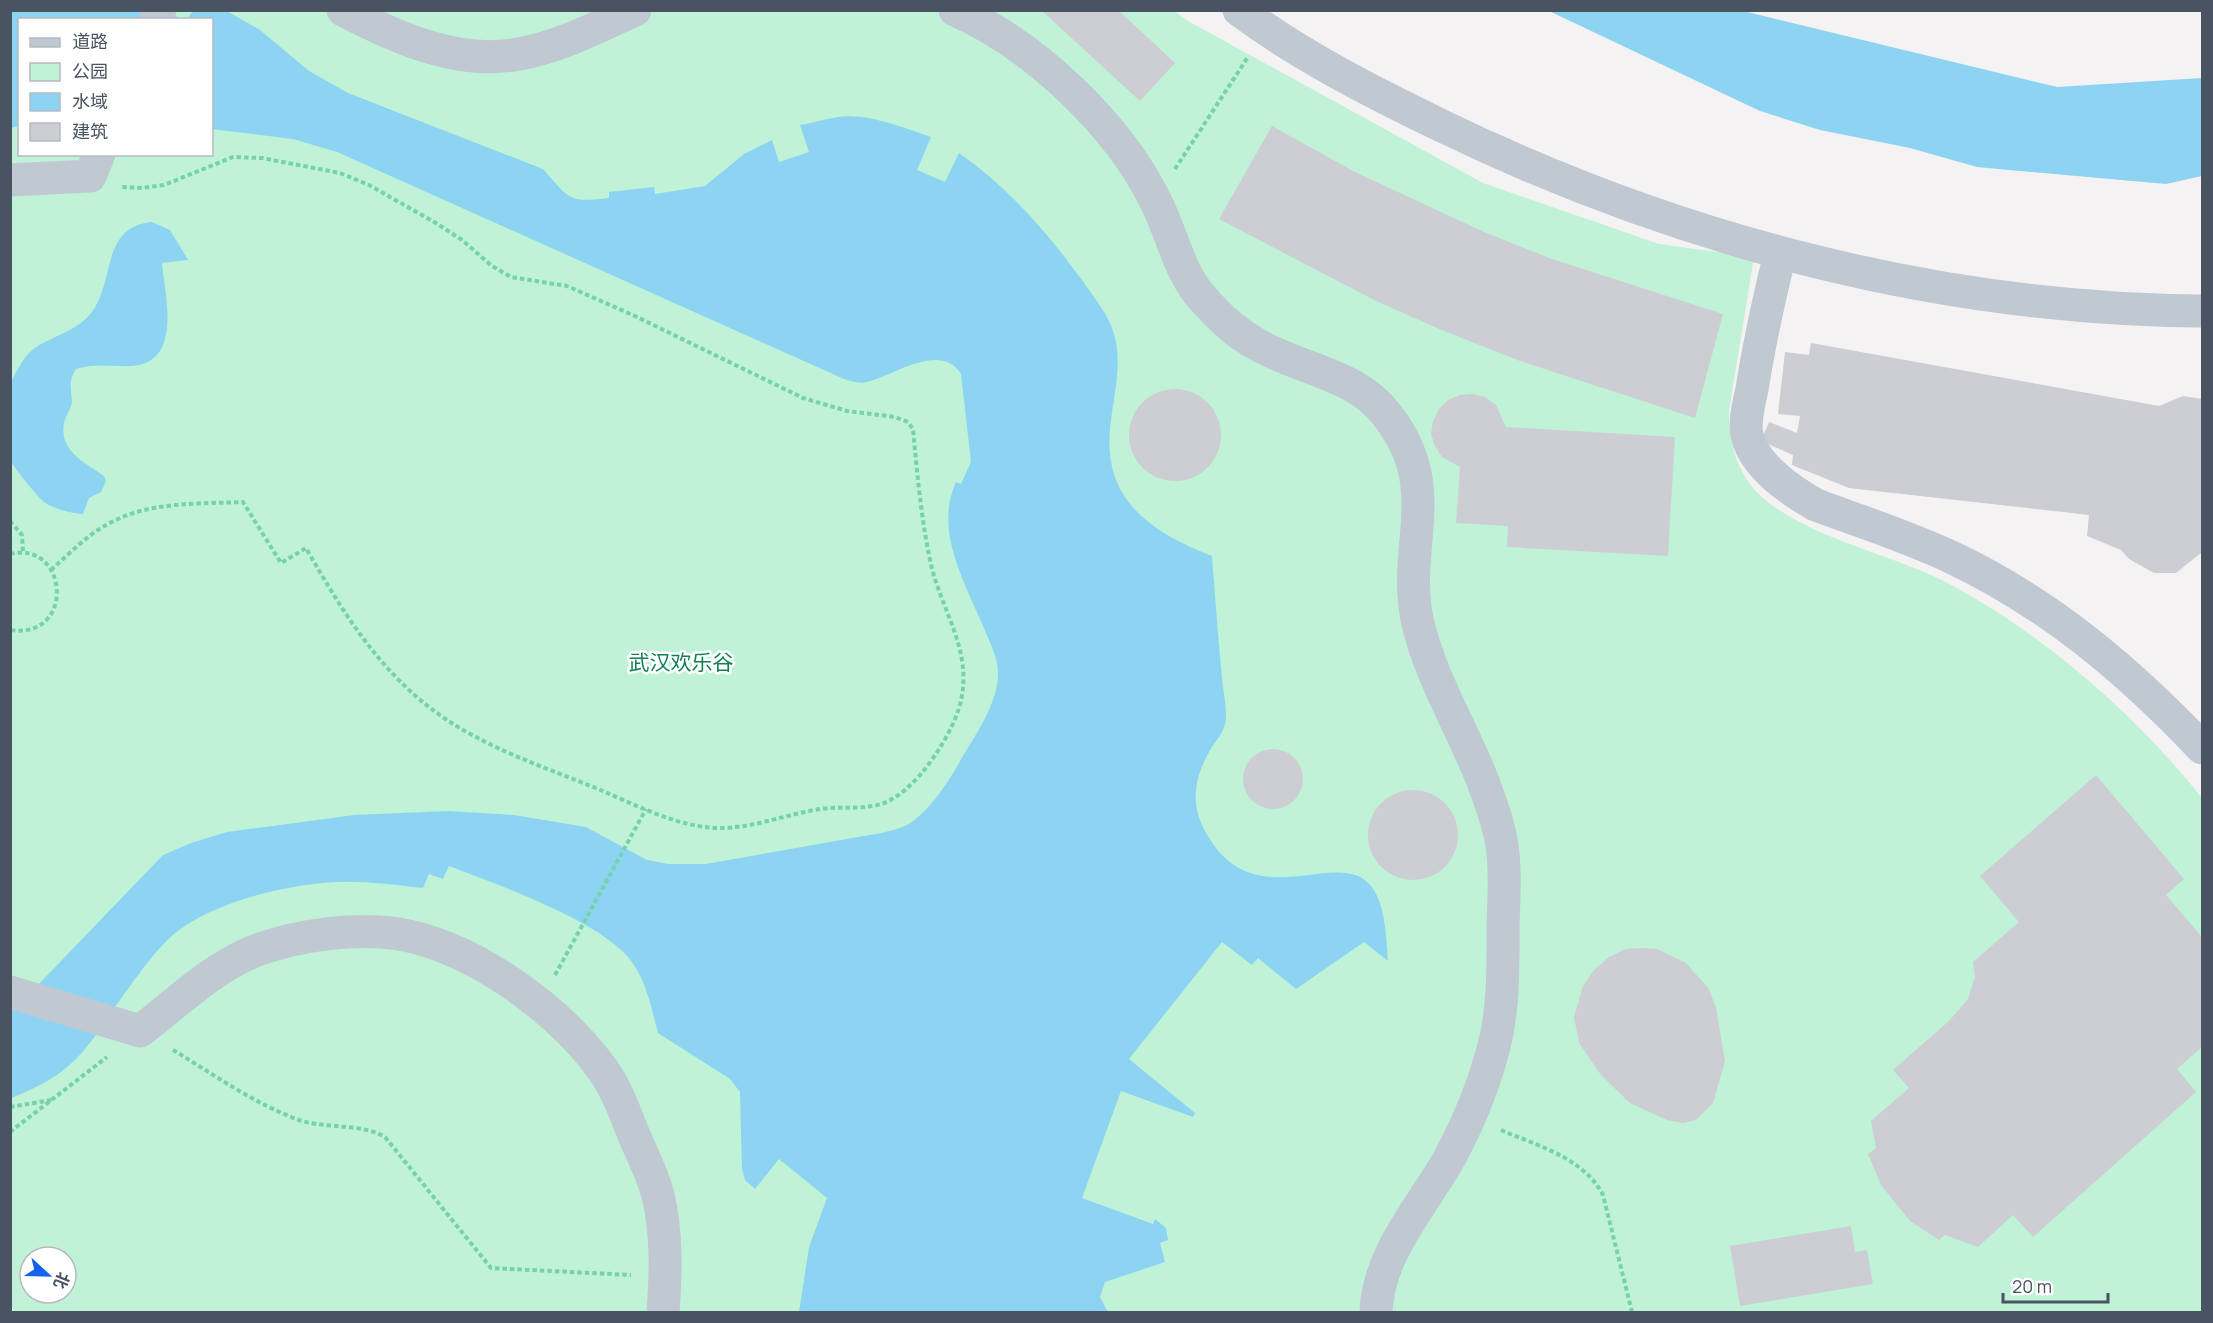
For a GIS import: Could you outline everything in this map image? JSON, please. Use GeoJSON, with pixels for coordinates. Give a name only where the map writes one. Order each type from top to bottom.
{"type":"FeatureCollection","features":[{"type":"Feature","properties":{"kind":"street"},"geometry":{"type":"LineString","coordinates":[[343,10],[412,41],[448,52],[495,57],[542,48],[635,10]]}},
{"type":"Feature","properties":{"kind":"street"},"geometry":{"type":"LineString","coordinates":[[955,10],[1012,43],[1088,106],[1115,137],[1155,200],[1188,278],[1228,327],[1273,353],[1359,389],[1387,414],[1410,455],[1419,500],[1413,594],[1418,622],[1443,690],[1492,807],[1504,861],[1503,976],[1499,1014],[1489,1064],[1470,1116],[1446,1164],[1387,1262],[1377,1292],[1376,1312]]}},
{"type":"Feature","properties":{"kind":"street"},"geometry":{"type":"LineString","coordinates":[[1239,10],[1266,30],[1388,99],[1497,152],[1676,221],[1780,254],[1970,292],[2133,310],[2202,311]]}},
{"type":"Feature","properties":{"kind":"street"},"geometry":{"type":"LineString","coordinates":[[10,180],[95,165]]}},
{"type":"Feature","properties":{"kind":"street"},"geometry":{"type":"LineString","coordinates":[[1780,254],[1764,318],[1747,417],[1747,434],[1759,458],[1797,495],[1816,505],[1951,556],[2029,598],[2100,651],[2137,683],[2202,748]]}},
{"type":"Feature","properties":{"kind":"street"},"geometry":{"type":"LineString","coordinates":[[10,992],[127,1027],[234,961],[281,943],[310,937],[378,932],[399,934],[443,947],[508,982],[555,1016],[603,1071],[616,1092],[657,1192],[665,1238],[663,1312]]}},
{"type":"Feature","properties":{"kind":"path"},"geometry":{"type":"LineString","coordinates":[[1155,200],[1266,30]]}},
{"type":"Feature","properties":{"kind":"path"},"geometry":{"type":"LineString","coordinates":[[51,570],[105,525],[120,518],[163,506],[243,502],[281,563],[306,548],[345,616],[385,667],[424,702],[454,724],[504,751],[646,808],[706,826],[739,826],[825,808],[880,804],[896,796],[927,766],[953,724],[960,706],[961,655],[951,617],[930,564],[912,429],[908,422],[895,417],[847,411],[803,398],[635,316],[567,286],[511,277],[492,266],[462,240],[436,223],[369,185],[340,173],[262,158],[233,158],[164,185],[142,188],[110,185],[95,165]]}},
{"type":"Feature","properties":{"kind":"path"},"geometry":{"type":"LineString","coordinates":[[10,521],[22,535],[24,553]]}},
{"type":"Feature","properties":{"kind":"path"},"geometry":{"type":"LineString","coordinates":[[10,554],[32,555],[51,570],[58,590],[56,605],[48,618],[36,627],[21,631],[10,630]]}},
{"type":"Feature","properties":{"kind":"path"},"geometry":{"type":"LineString","coordinates":[[570,947],[646,808]]}},
{"type":"Feature","properties":{"kind":"path"},"geometry":{"type":"LineString","coordinates":[[10,1132],[52,1100],[127,1027],[280,1113],[315,1125],[376,1132],[385,1137],[491,1268],[665,1277]]}},
{"type":"Feature","properties":{"kind":"path"},"geometry":{"type":"LineString","coordinates":[[10,1107],[52,1100]]}},
{"type":"Feature","properties":{"kind":"path"},"geometry":{"type":"LineString","coordinates":[[1470,1116],[1572,1162],[1596,1182],[1603,1195],[1632,1312]]}},
{"type":"Feature","properties":{"kind":"green space","name":"武汉欢乐谷"},"geometry":{"type":"Polygon","coordinates":[[[11,11],[1174,11],[1188,21],[1483,183],[1659,244],[1754,257],[1729,411],[1734,450],[1743,474],[1750,484],[1769,503],[1790,517],[1836,539],[1908,566],[1955,587],[2024,630],[2089,680],[2119,708],[2176,767],[2202,798],[2202,1312],[14,1312],[11,1306],[11,11]]]}},
{"type":"Feature","properties":{"kind":"water"},"geometry":{"type":"Polygon","coordinates":[[[11,11],[162,11],[180,18],[18,18],[18,126],[11,128],[11,11]]]}},
{"type":"Feature","properties":{"kind":"water"},"geometry":{"type":"Polygon","coordinates":[[[193,11],[227,11],[260,30],[309,71],[348,93],[543,169],[565,193],[577,199],[609,198],[609,192],[654,187],[655,194],[705,186],[744,154],[772,140],[779,162],[809,152],[800,125],[850,116],[874,119],[897,126],[931,137],[917,170],[945,182],[959,153],[995,181],[1042,230],[1097,301],[1112,327],[1117,346],[1116,382],[1110,429],[1110,454],[1115,476],[1124,495],[1136,511],[1152,525],[1170,537],[1212,556],[1226,719],[1222,733],[1206,757],[1198,777],[1196,798],[1199,819],[1224,856],[1246,871],[1269,877],[1337,872],[1356,875],[1371,886],[1380,902],[1386,932],[1388,961],[1364,942],[1296,989],[1258,958],[1252,965],[1222,942],[1129,1059],[1195,1113],[1193,1117],[1121,1091],[1082,1198],[1153,1224],[1155,1219],[1166,1228],[1168,1240],[1160,1243],[1165,1262],[1105,1282],[1100,1297],[1108,1312],[799,1312],[809,1247],[827,1198],[779,1159],[755,1189],[745,1180],[742,1169],[740,1092],[730,1079],[658,1033],[639,974],[628,957],[613,943],[593,929],[544,904],[449,866],[443,879],[429,874],[423,888],[359,882],[296,886],[229,904],[190,923],[174,934],[150,959],[93,1039],[69,1066],[35,1088],[11,1098],[11,1004],[36,987],[163,855],[191,843],[227,832],[354,815],[448,811],[514,815],[586,827],[647,860],[668,864],[706,864],[881,833],[897,829],[915,820],[936,797],[954,771],[990,708],[997,684],[996,657],[962,578],[950,539],[948,520],[950,501],[956,482],[961,484],[971,462],[961,374],[952,365],[942,360],[929,360],[867,382],[844,379],[337,152],[293,139],[213,129],[213,18],[188,18],[193,11]]]}},
{"type":"Feature","properties":{"kind":"water"},"geometry":{"type":"Polygon","coordinates":[[[1549,11],[1743,11],[2057,87],[2202,78],[2202,176],[2166,184],[1977,167],[1910,148],[1820,130],[1760,111],[1549,11]]]}},
{"type":"Feature","properties":{"kind":"water"},"geometry":{"type":"Polygon","coordinates":[[[152,222],[170,230],[188,260],[162,263],[167,309],[165,340],[159,353],[148,362],[132,366],[83,367],[76,369],[73,373],[72,404],[64,423],[65,442],[75,455],[104,476],[106,481],[101,492],[89,498],[83,514],[63,510],[41,499],[10,459],[9,392],[11,383],[29,353],[77,325],[94,309],[117,243],[125,233],[136,226],[152,222]]]}},
{"type":"Feature","properties":{"kind":"building"},"geometry":{"type":"Polygon","coordinates":[[[1041,10],[1118,10],[1175,63],[1140,101],[1041,10]]]}},
{"type":"Feature","properties":{"kind":"building"},"geometry":{"type":"Polygon","coordinates":[[[1272,126],[1355,172],[1484,232],[1552,259],[1723,314],[1695,418],[1520,361],[1439,329],[1374,300],[1219,219],[1272,126]]]}},
{"type":"Feature","properties":{"kind":"building"},"geometry":{"type":"Polygon","coordinates":[[[1811,343],[2159,406],[2183,396],[2202,399],[2202,552],[2176,573],[2154,573],[2129,559],[2121,550],[2087,536],[2089,515],[1849,488],[1792,465],[1793,455],[1761,441],[1769,422],[1797,433],[1800,416],[1778,414],[1785,352],[1809,355],[1811,343]]]}},
{"type":"Feature","properties":{"kind":"building"},"geometry":{"type":"Polygon","coordinates":[[[1175,389],[1193,392],[1208,402],[1218,417],[1221,435],[1218,453],[1208,468],[1193,478],[1175,481],[1157,478],[1142,468],[1132,453],[1129,435],[1132,417],[1142,402],[1157,392],[1175,389]]]}},
{"type":"Feature","properties":{"kind":"building"},"geometry":{"type":"Polygon","coordinates":[[[1473,394],[1485,397],[1496,405],[1506,427],[1675,437],[1668,556],[1507,547],[1508,526],[1456,523],[1460,467],[1442,457],[1431,434],[1433,421],[1439,409],[1448,400],[1460,395],[1473,394]]]}},
{"type":"Feature","properties":{"kind":"building"},"geometry":{"type":"Polygon","coordinates":[[[1273,749],[1290,754],[1298,762],[1303,779],[1298,796],[1290,804],[1273,809],[1256,804],[1248,796],[1243,779],[1248,762],[1256,754],[1273,749]]]}},
{"type":"Feature","properties":{"kind":"building"},"geometry":{"type":"Polygon","coordinates":[[[2096,775],[2184,879],[2166,895],[2202,937],[2202,1047],[2177,1069],[2196,1092],[2033,1237],[2013,1215],[1978,1247],[1945,1235],[1939,1240],[1910,1221],[1881,1185],[1868,1154],[1876,1148],[1871,1121],[1909,1088],[1893,1070],[1949,1021],[1968,999],[1975,976],[1973,962],[2019,922],[1980,876],[2096,775]]]}},
{"type":"Feature","properties":{"kind":"building"},"geometry":{"type":"Polygon","coordinates":[[[1413,790],[1430,793],[1445,803],[1455,818],[1458,835],[1455,852],[1445,867],[1430,877],[1413,880],[1396,877],[1381,867],[1371,852],[1368,835],[1371,818],[1381,803],[1396,793],[1413,790]]]}},
{"type":"Feature","properties":{"kind":"building"},"geometry":{"type":"Polygon","coordinates":[[[1626,949],[1657,949],[1686,963],[1709,989],[1716,1008],[1725,1061],[1713,1103],[1696,1120],[1683,1123],[1667,1120],[1630,1103],[1601,1075],[1579,1043],[1574,1017],[1583,986],[1594,970],[1609,957],[1626,949]]]}},
{"type":"Feature","properties":{"kind":"building"},"geometry":{"type":"Polygon","coordinates":[[[1851,1226],[1855,1252],[1867,1250],[1873,1284],[1740,1306],[1730,1246],[1851,1226]]]}}]}
